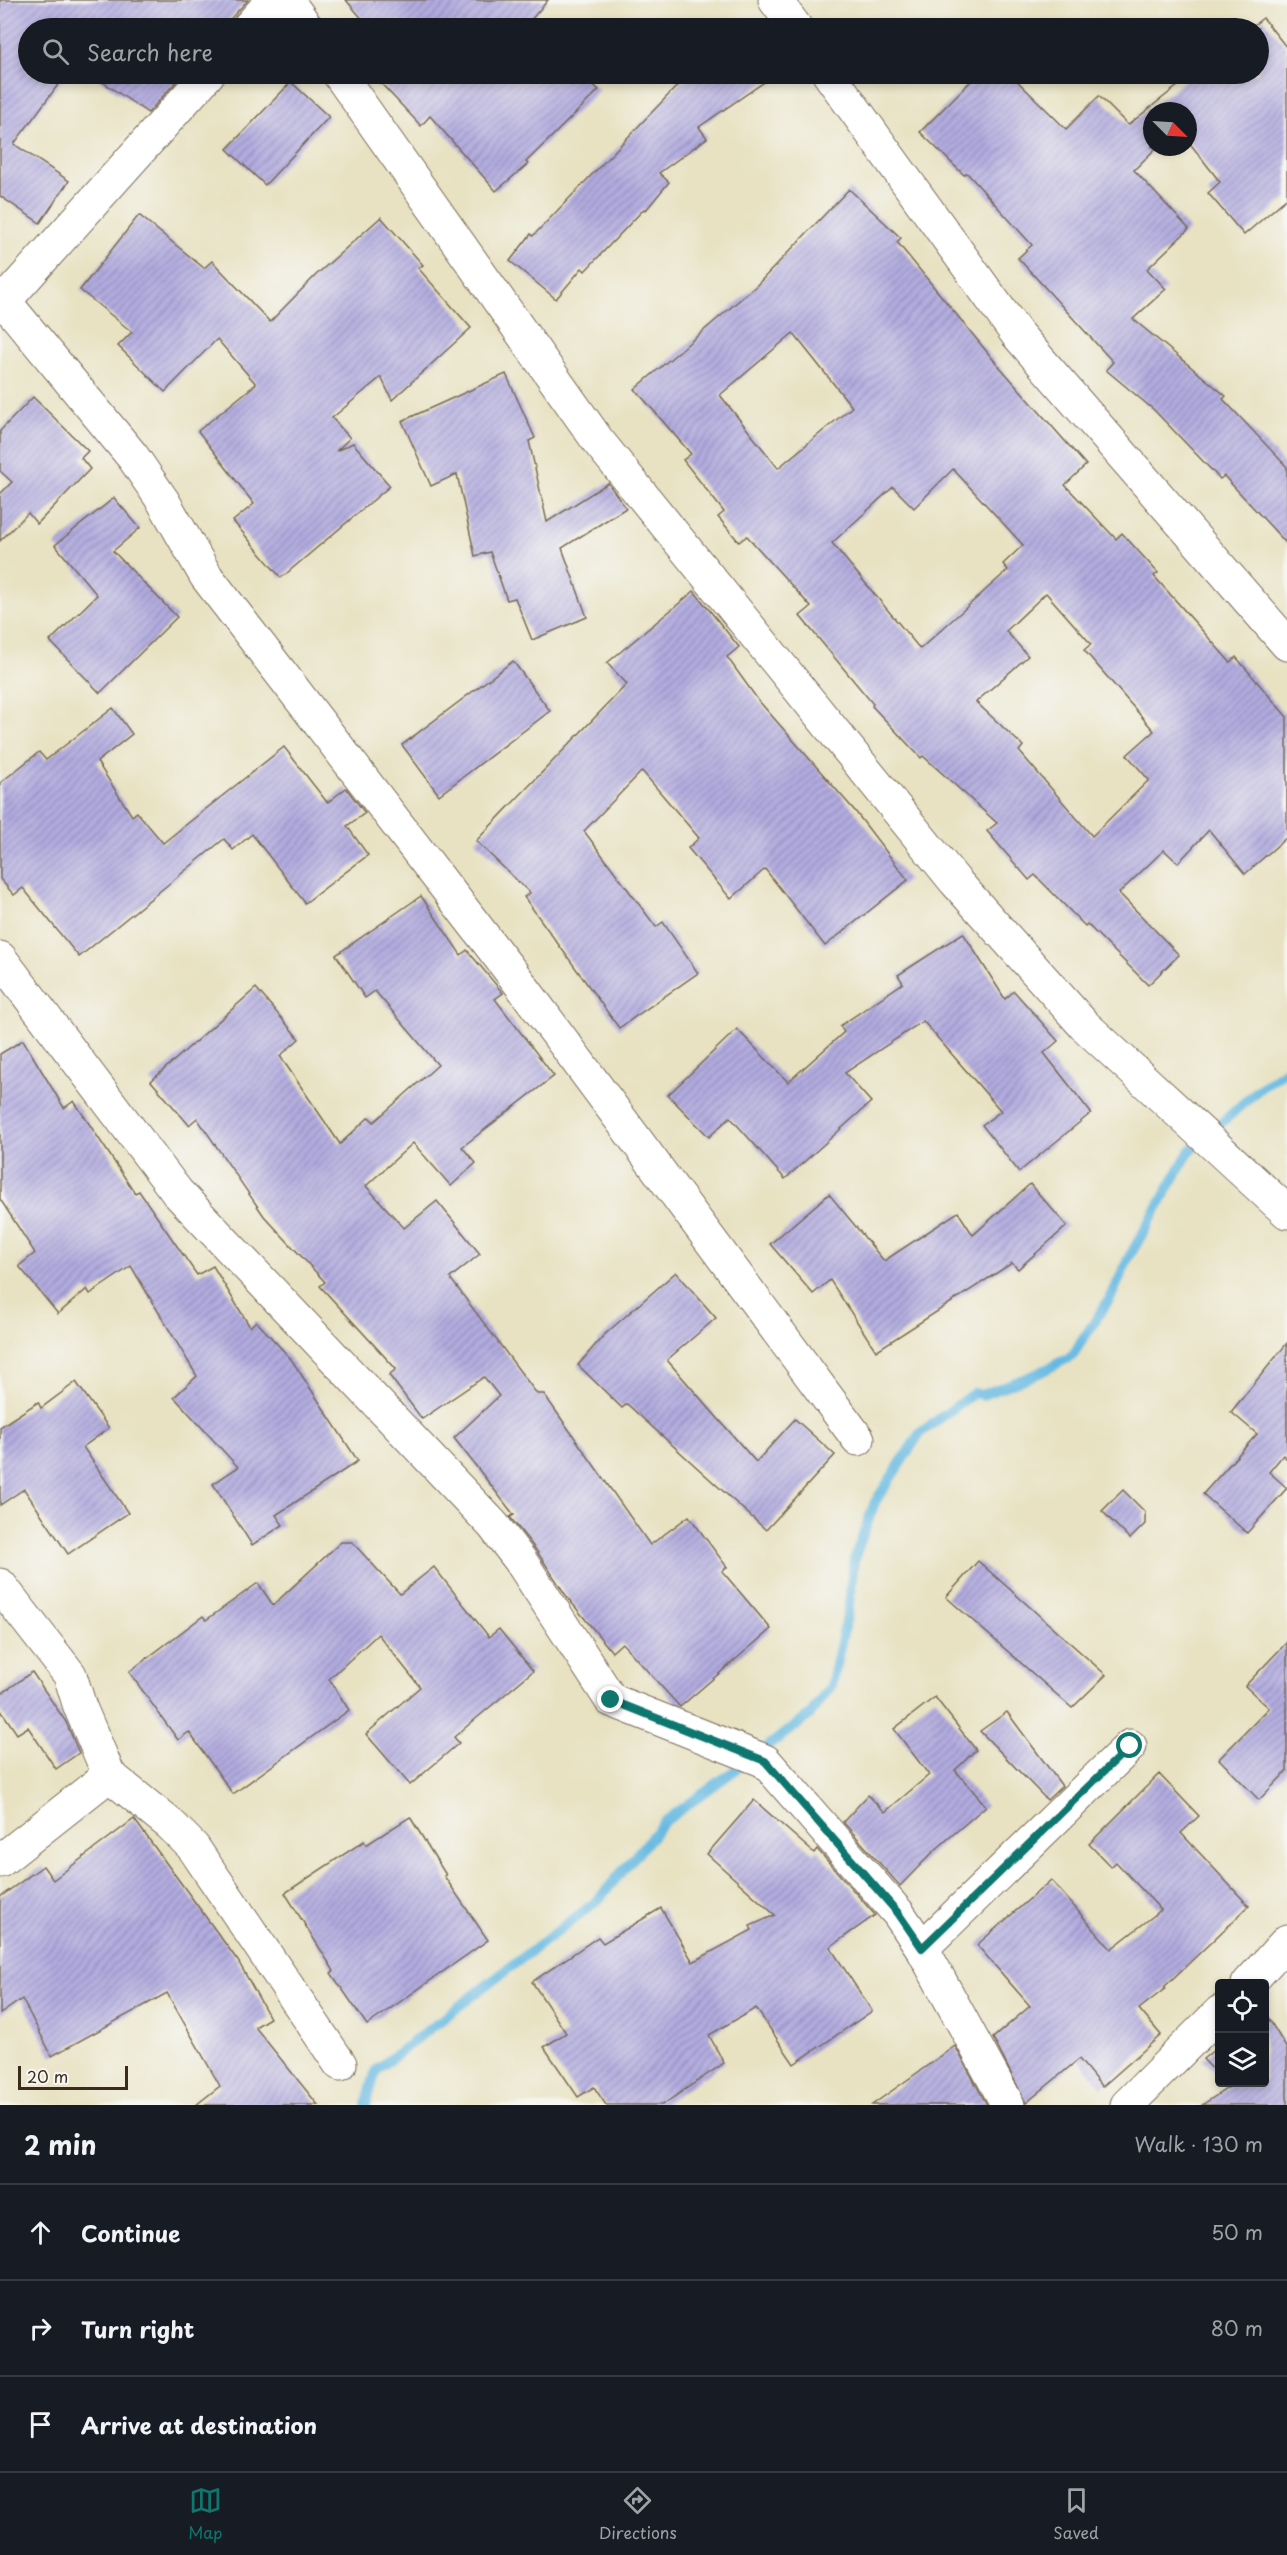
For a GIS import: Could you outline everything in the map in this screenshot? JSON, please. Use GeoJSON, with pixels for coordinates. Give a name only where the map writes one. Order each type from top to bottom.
{"type":"FeatureCollection","features":[{"type":"Feature","properties":{"kind":"street"},"geometry":{"type":"LineString","coordinates":[[257,18],[273,0]]}},
{"type":"Feature","properties":{"kind":"street"},"geometry":{"type":"LineString","coordinates":[[287,0],[300,18]]}},
{"type":"Feature","properties":{"kind":"street"},"geometry":{"type":"LineString","coordinates":[[775,0],[788,18]]}},
{"type":"Feature","properties":{"kind":"street"},"geometry":{"type":"LineString","coordinates":[[199,84],[2,301],[133,457],[163,501],[206,576],[518,981],[858,1439]]}},
{"type":"Feature","properties":{"kind":"street"},"geometry":{"type":"LineString","coordinates":[[346,84],[598,441],[955,881],[1084,1025],[1287,1212]]}},
{"type":"Feature","properties":{"kind":"street"},"geometry":{"type":"LineString","coordinates":[[836,84],[1017,334],[1287,644]]}},
{"type":"Feature","properties":{"kind":"street"},"geometry":{"type":"LineString","coordinates":[[0,958],[177,1192],[493,1525],[520,1560],[611,1700],[765,1761],[898,1913],[922,1948],[1008,2105]]}},
{"type":"Feature","properties":{"kind":"street"},"geometry":{"type":"LineString","coordinates":[[0,1585],[70,1675],[80,1707],[109,1775],[171,1825],[193,1847],[340,2064]]}},
{"type":"Feature","properties":{"kind":"street"},"geometry":{"type":"LineString","coordinates":[[922,1948],[1130,1746]]}},
{"type":"Feature","properties":{"kind":"street"},"geometry":{"type":"LineString","coordinates":[[0,1861],[109,1775]]}},
{"type":"Feature","properties":{"kind":"street"},"geometry":{"type":"LineString","coordinates":[[1254,1979],[1283,1958]]}},
{"type":"Feature","properties":{"kind":"street"},"geometry":{"type":"LineString","coordinates":[[1127,2105],[1215,2017]]}},
{"type":"Feature","properties":{"kind":"building"},"geometry":{"type":"Polygon","coordinates":[[[0,0],[248,0],[231,18],[18,18],[18,84],[59,84],[14,144],[69,181],[40,223],[0,196],[0,0]]]}},
{"type":"Feature","properties":{"kind":"building"},"geometry":{"type":"Polygon","coordinates":[[[346,0],[548,0],[533,18],[361,18],[346,0]]]}},
{"type":"Feature","properties":{"kind":"building"},"geometry":{"type":"Polygon","coordinates":[[[1269,26],[1287,48],[1287,198],[1244,235],[1208,193],[1220,182],[1197,153],[1197,102],[1157,102],[1180,84],[1269,84],[1269,26]]]}},
{"type":"Feature","properties":{"kind":"building"},"geometry":{"type":"Polygon","coordinates":[[[106,84],[174,84],[148,113],[106,84]]]}},
{"type":"Feature","properties":{"kind":"building"},"geometry":{"type":"Polygon","coordinates":[[[289,84],[293,84],[329,117],[265,185],[227,149],[289,84]]]}},
{"type":"Feature","properties":{"kind":"building"},"geometry":{"type":"Polygon","coordinates":[[[382,84],[593,84],[599,90],[526,162],[528,164],[496,191],[430,116],[421,126],[382,84]]]}},
{"type":"Feature","properties":{"kind":"building"},"geometry":{"type":"Polygon","coordinates":[[[761,84],[699,127],[707,138],[659,173],[669,182],[646,210],[644,209],[585,271],[582,268],[556,299],[510,261],[531,234],[533,236],[678,85],[761,84]]]}},
{"type":"Feature","properties":{"kind":"building"},"geometry":{"type":"Polygon","coordinates":[[[968,84],[1020,84],[1066,129],[1099,96],[1128,125],[1143,113],[1143,156],[1148,156],[1134,170],[1189,229],[1147,269],[1166,289],[1133,319],[1226,396],[1223,399],[1287,467],[1287,544],[1224,476],[1220,479],[1154,410],[1106,370],[1113,362],[1018,258],[1032,245],[967,173],[964,175],[920,132],[968,84]]]}},
{"type":"Feature","properties":{"kind":"building"},"geometry":{"type":"Polygon","coordinates":[[[849,189],[901,238],[897,242],[992,358],[1086,465],[1065,485],[1116,539],[1122,533],[1158,573],[1154,576],[1230,662],[1236,657],[1287,717],[1287,837],[1245,874],[1209,830],[1178,863],[1164,850],[1119,893],[1179,955],[1148,985],[1035,875],[1029,880],[987,831],[997,823],[923,756],[921,758],[872,706],[873,704],[800,616],[811,607],[747,536],[739,542],[718,517],[724,512],[683,460],[691,454],[635,389],[756,286],[849,189]],[[793,333],[720,395],[778,468],[852,407],[793,333]],[[953,469],[914,508],[893,487],[832,543],[920,649],[1008,570],[1003,564],[1023,545],[953,469]],[[1046,593],[1006,631],[1028,656],[976,702],[1023,746],[1019,751],[1092,836],[1149,780],[1127,755],[1154,731],[1084,650],[1091,644],[1046,593]]]}},
{"type":"Feature","properties":{"kind":"building"},"geometry":{"type":"Polygon","coordinates":[[[139,215],[204,268],[212,261],[270,322],[316,275],[381,217],[423,265],[418,268],[471,328],[392,400],[381,377],[332,418],[350,438],[336,451],[353,443],[390,486],[281,578],[233,521],[254,504],[198,431],[256,384],[217,339],[165,392],[118,346],[132,332],[80,290],[139,215]]]}},
{"type":"Feature","properties":{"kind":"building"},"geometry":{"type":"Polygon","coordinates":[[[506,374],[535,438],[529,441],[547,522],[608,483],[626,508],[562,548],[587,617],[532,640],[515,598],[507,600],[490,552],[475,556],[457,474],[431,486],[402,421],[506,374]]]}},
{"type":"Feature","properties":{"kind":"building"},"geometry":{"type":"Polygon","coordinates":[[[33,397],[88,451],[81,458],[90,469],[37,524],[28,513],[0,541],[0,494],[12,482],[0,471],[0,431],[33,397]]]}},
{"type":"Feature","properties":{"kind":"building"},"geometry":{"type":"Polygon","coordinates":[[[114,498],[140,528],[113,551],[177,617],[100,693],[50,641],[97,595],[55,545],[114,498]]]}},
{"type":"Feature","properties":{"kind":"building"},"geometry":{"type":"Polygon","coordinates":[[[694,591],[739,647],[727,657],[758,700],[855,811],[908,880],[825,946],[765,869],[731,899],[688,848],[699,838],[642,771],[584,831],[656,927],[663,922],[698,973],[619,1028],[524,897],[530,893],[476,841],[627,684],[607,663],[694,591]]]}},
{"type":"Feature","properties":{"kind":"building"},"geometry":{"type":"Polygon","coordinates":[[[513,661],[550,711],[439,795],[402,745],[513,661]]]}},
{"type":"Feature","properties":{"kind":"building"},"geometry":{"type":"Polygon","coordinates":[[[113,708],[132,734],[97,762],[132,816],[137,812],[163,843],[284,747],[326,801],[328,802],[346,788],[365,813],[347,826],[368,855],[305,903],[252,834],[233,850],[224,839],[79,957],[23,888],[14,895],[0,879],[0,783],[39,752],[46,760],[113,708]]]}},
{"type":"Feature","properties":{"kind":"building"},"geometry":{"type":"Polygon","coordinates":[[[421,896],[461,955],[467,950],[503,993],[495,999],[554,1076],[462,1147],[476,1163],[451,1186],[413,1143],[366,1186],[404,1228],[437,1201],[480,1254],[450,1278],[537,1394],[544,1394],[650,1545],[689,1516],[727,1567],[722,1571],[771,1629],[680,1707],[622,1643],[612,1652],[567,1597],[536,1550],[510,1517],[514,1515],[454,1438],[499,1396],[484,1377],[422,1419],[389,1375],[396,1369],[320,1286],[325,1282],[264,1216],[197,1118],[189,1125],[151,1081],[256,988],[299,1039],[280,1056],[340,1144],[369,1117],[374,1122],[438,1065],[375,991],[365,998],[336,955],[421,896]]]}},
{"type":"Feature","properties":{"kind":"building"},"geometry":{"type":"Polygon","coordinates":[[[963,933],[1005,999],[1014,991],[1058,1041],[1044,1053],[1091,1113],[1019,1172],[982,1125],[1001,1111],[923,1021],[845,1073],[871,1102],[785,1179],[730,1117],[709,1137],[668,1095],[737,1029],[788,1082],[844,1032],[840,1026],[903,983],[898,975],[963,933]]]}},
{"type":"Feature","properties":{"kind":"building"},"geometry":{"type":"Polygon","coordinates":[[[23,1040],[64,1108],[74,1101],[135,1193],[139,1191],[197,1275],[213,1266],[250,1327],[256,1321],[291,1359],[358,1461],[276,1515],[283,1525],[252,1545],[213,1484],[238,1467],[174,1397],[197,1376],[131,1266],[90,1294],[87,1289],[58,1314],[19,1266],[35,1253],[0,1199],[0,1054],[23,1040]]]}},
{"type":"Feature","properties":{"kind":"building"},"geometry":{"type":"Polygon","coordinates":[[[1030,1184],[1067,1226],[1018,1269],[1012,1263],[876,1351],[830,1280],[813,1294],[770,1244],[829,1194],[884,1261],[958,1212],[973,1235],[1030,1184]]]}},
{"type":"Feature","properties":{"kind":"building"},"geometry":{"type":"Polygon","coordinates":[[[676,1272],[716,1318],[667,1360],[756,1462],[795,1419],[835,1455],[766,1530],[627,1404],[622,1408],[578,1365],[603,1336],[676,1272]]]}},
{"type":"Feature","properties":{"kind":"building"},"geometry":{"type":"Polygon","coordinates":[[[1287,1343],[1287,1459],[1283,1455],[1269,1472],[1287,1488],[1247,1533],[1203,1494],[1257,1434],[1231,1412],[1287,1343]]]}},
{"type":"Feature","properties":{"kind":"building"},"geometry":{"type":"Polygon","coordinates":[[[76,1382],[109,1428],[83,1447],[128,1513],[68,1554],[24,1489],[0,1505],[0,1427],[38,1402],[41,1408],[76,1382]]]}},
{"type":"Feature","properties":{"kind":"building"},"geometry":{"type":"Polygon","coordinates":[[[1123,1490],[1145,1512],[1145,1524],[1130,1539],[1102,1511],[1123,1490]]]}},
{"type":"Feature","properties":{"kind":"building"},"geometry":{"type":"Polygon","coordinates":[[[341,1542],[352,1542],[400,1594],[434,1567],[489,1637],[499,1629],[533,1671],[454,1737],[459,1743],[410,1785],[366,1734],[420,1687],[378,1634],[329,1679],[349,1710],[233,1794],[189,1732],[178,1740],[129,1672],[203,1616],[206,1620],[258,1583],[273,1605],[341,1542]]]}},
{"type":"Feature","properties":{"kind":"building"},"geometry":{"type":"Polygon","coordinates":[[[978,1561],[1106,1675],[1072,1708],[946,1597],[978,1561]]]}},
{"type":"Feature","properties":{"kind":"building"},"geometry":{"type":"Polygon","coordinates":[[[1287,1642],[1287,1771],[1259,1800],[1219,1759],[1269,1708],[1245,1686],[1287,1642]]]}},
{"type":"Feature","properties":{"kind":"building"},"geometry":{"type":"Polygon","coordinates":[[[32,1672],[66,1722],[79,1753],[56,1769],[28,1727],[17,1734],[0,1709],[0,1695],[32,1672]]]}},
{"type":"Feature","properties":{"kind":"building"},"geometry":{"type":"Polygon","coordinates":[[[935,1697],[976,1750],[955,1770],[986,1806],[934,1851],[900,1886],[843,1822],[868,1795],[885,1812],[929,1775],[894,1729],[935,1697]]]}},
{"type":"Feature","properties":{"kind":"building"},"geometry":{"type":"Polygon","coordinates":[[[1007,1712],[1062,1786],[1047,1800],[980,1731],[1007,1712]]]}},
{"type":"Feature","properties":{"kind":"building"},"geometry":{"type":"Polygon","coordinates":[[[1159,1774],[1199,1816],[1181,1833],[1249,1906],[1164,1987],[1166,1988],[1139,2009],[1161,2035],[1102,2087],[1079,2059],[1026,2103],[993,2038],[1030,2006],[977,1945],[1051,1880],[1111,1949],[1161,1910],[1116,1862],[1111,1867],[1089,1844],[1159,1774]]]}},
{"type":"Feature","properties":{"kind":"building"},"geometry":{"type":"Polygon","coordinates":[[[754,1800],[814,1853],[817,1849],[875,1915],[830,1947],[872,2011],[794,2064],[756,2008],[709,2035],[724,2063],[662,2105],[606,2105],[594,2087],[578,2097],[544,2047],[566,2033],[532,1982],[598,1937],[603,1943],[661,1908],[693,1962],[752,1930],[750,1926],[775,1915],[707,1854],[754,1800]]]}},
{"type":"Feature","properties":{"kind":"building"},"geometry":{"type":"Polygon","coordinates":[[[410,1817],[446,1875],[444,1876],[488,1940],[367,2025],[331,1973],[334,1971],[285,1893],[364,1841],[366,1845],[410,1817]]]}},
{"type":"Feature","properties":{"kind":"building"},"geometry":{"type":"Polygon","coordinates":[[[134,1819],[238,1961],[270,2018],[255,2027],[318,2105],[196,2105],[220,2086],[167,1993],[52,2056],[22,1999],[0,2014],[0,1897],[43,1866],[53,1880],[134,1819]]]}},
{"type":"Feature","properties":{"kind":"building"},"geometry":{"type":"Polygon","coordinates":[[[1269,2019],[1287,2049],[1287,2105],[1202,2105],[1229,2087],[1269,2087],[1269,2019]]]}},
{"type":"Feature","properties":{"kind":"building"},"geometry":{"type":"Polygon","coordinates":[[[955,2046],[987,2105],[872,2105],[955,2046]]]}},
{"type":"Feature","properties":{"kind":"building"},"geometry":{"type":"Polygon","coordinates":[[[1215,2049],[1215,2072],[1203,2059],[1215,2049]]]}},
{"type":"Feature","properties":{"kind":"waterway"},"geometry":{"type":"LineString","coordinates":[[366,2105],[376,2070],[598,1900],[664,1822],[809,1716],[831,1686],[848,1612],[854,1559],[875,1502],[920,1433],[974,1393],[982,1395],[1039,1373],[1072,1356],[1112,1295],[1128,1259],[1189,1152],[1259,1089],[1287,1069]]}},
{"type":"Feature","properties":{"kind":"route"},"geometry":{"type":"LineString","coordinates":[[611,1700],[765,1761],[898,1913],[922,1948],[1130,1746]]}}]}
